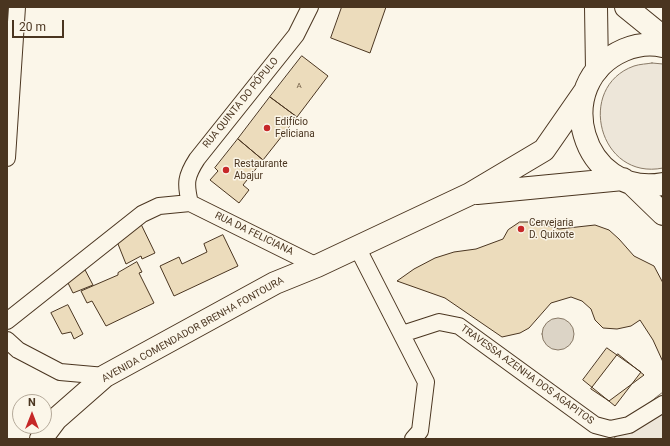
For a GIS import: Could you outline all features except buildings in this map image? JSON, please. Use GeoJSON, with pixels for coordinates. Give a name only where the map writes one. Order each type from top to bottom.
{"type":"FeatureCollection","features":[{"type":"Feature","properties":{"kind":"main road"},"geometry":{"type":"LineString","coordinates":[[596,7],[597,70]]}},
{"type":"Feature","properties":{"kind":"main road"},"geometry":{"type":"LineString","coordinates":[[626,7],[663,37]]}},
{"type":"Feature","properties":{"kind":"main road"},"geometry":{"type":"LineString","coordinates":[[663,46],[657,44],[634,46],[613,55],[597,70],[585,91],[580,111],[583,133],[591,152],[605,168],[627,181],[663,214]]}},
{"type":"Feature","properties":{"kind":"main road","name":"AVENIDA COMENDADOR BRENHA FONTOURA"},"geometry":{"type":"LineString","coordinates":[[41,439],[56,419],[105,376],[275,283],[317,266],[470,194],[544,150],[585,91]]}},
{"type":"Feature","properties":{"kind":"main road"},"geometry":{"type":"LineString","coordinates":[[627,181],[654,186],[663,184]]}},
{"type":"Feature","properties":{"kind":"main road","name":"AVENIDA COMENDADOR BRENHA FONTOURA"},"geometry":{"type":"LineString","coordinates":[[470,194],[627,181]]}},
{"type":"Feature","properties":{"kind":"street"},"geometry":{"type":"LineString","coordinates":[[7,158],[17,7]]}},
{"type":"Feature","properties":{"kind":"street","name":"RUA QUINTA DO PÓPULO"},"geometry":{"type":"LineString","coordinates":[[190,203],[186,189],[188,174],[197,159],[296,35],[310,7]]}},
{"type":"Feature","properties":{"kind":"street"},"geometry":{"type":"LineString","coordinates":[[7,321],[142,214],[159,206],[190,203]]}},
{"type":"Feature","properties":{"kind":"street","name":"RUA DA FELICIANA"},"geometry":{"type":"LineString","coordinates":[[190,203],[317,266]]}},
{"type":"Feature","properties":{"kind":"street"},"geometry":{"type":"LineString","coordinates":[[357,247],[426,382],[420,431],[413,439]]}},
{"type":"Feature","properties":{"kind":"street","name":"TRAVESSA AZENHA DOS AGAPITOS"},"geometry":{"type":"LineString","coordinates":[[402,334],[439,322],[459,326],[595,425],[610,429],[629,425],[663,404]]}},
{"type":"Feature","properties":{"kind":"street"},"geometry":{"type":"LineString","coordinates":[[7,340],[18,350],[60,372],[105,376]]}},
{"type":"Feature","properties":{"kind":"shaded area"},"geometry":{"type":"Polygon","coordinates":[[[652,63],[663,64],[663,168],[641,168],[623,160],[610,147],[602,130],[600,111],[605,93],[616,77],[634,66],[652,63]]]}},
{"type":"Feature","properties":{"kind":"shaded area"},"geometry":{"type":"Polygon","coordinates":[[[558,318],[569,323],[574,334],[569,345],[558,350],[547,345],[542,334],[547,323],[558,318]]]}},
{"type":"Feature","properties":{"kind":"shaded area"},"geometry":{"type":"Polygon","coordinates":[[[663,392],[663,439],[613,439],[656,397],[663,392]]]}},
{"type":"Feature","properties":{"kind":"place","name":"Edifício Feliciana"},"geometry":{"type":"Point","coordinates":[267,128]}},
{"type":"Feature","properties":{"kind":"place","name":"Restaurante Abajur"},"geometry":{"type":"Point","coordinates":[226,170]}},
{"type":"Feature","properties":{"kind":"place","name":"Cervejaria D. Quixote"},"geometry":{"type":"Point","coordinates":[521,229]}}]}
